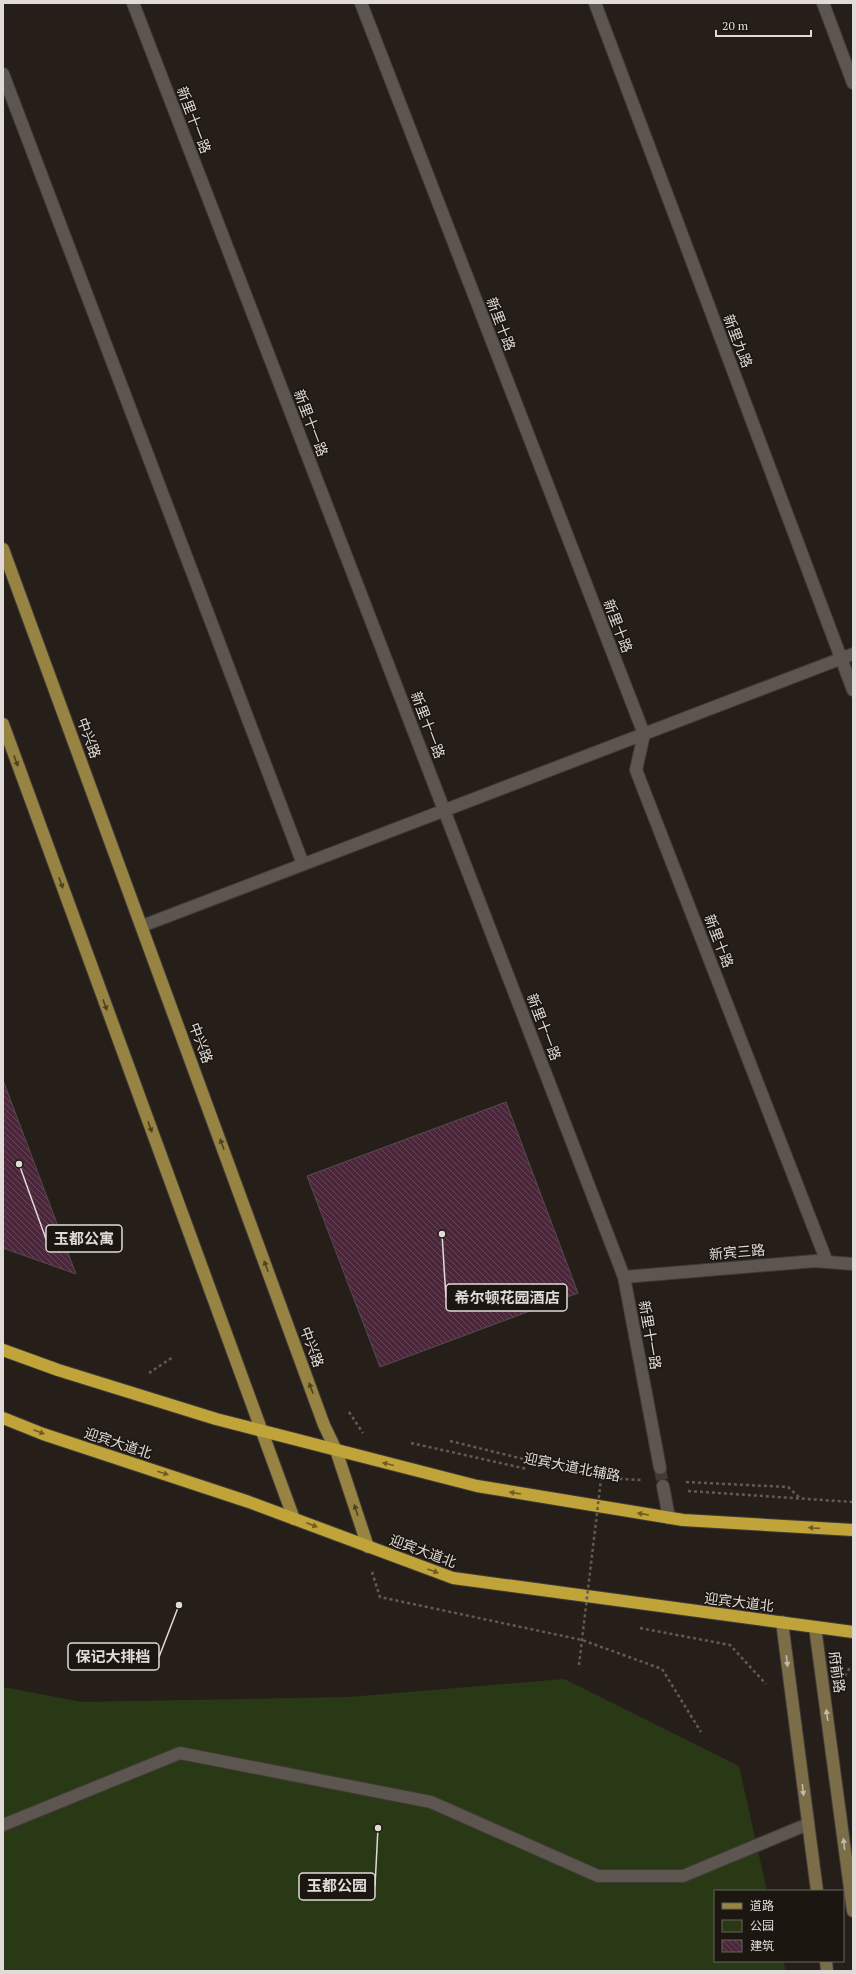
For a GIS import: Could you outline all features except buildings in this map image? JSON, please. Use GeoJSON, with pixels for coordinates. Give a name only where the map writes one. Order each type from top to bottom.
{"type":"FeatureCollection","features":[{"type":"Feature","properties":{"kind":"highway"},"geometry":{"type":"LineString","coordinates":[[3,1350],[58,1370],[216,1420],[477,1486],[669,1518],[853,1530]]}},
{"type":"Feature","properties":{"kind":"highway","name":"迎宾大道北"},"geometry":{"type":"LineString","coordinates":[[3,1418],[43,1434],[249,1502],[453,1578],[853,1632]]}},
{"type":"Feature","properties":{"kind":"main road","name":"中兴路"},"geometry":{"type":"LineString","coordinates":[[3,549],[324,1425],[336,1450],[368,1547]]}},
{"type":"Feature","properties":{"kind":"main road"},"geometry":{"type":"LineString","coordinates":[[3,724],[260,1431],[294,1519]]}},
{"type":"Feature","properties":{"kind":"main road"},"geometry":{"type":"LineString","coordinates":[[782,1622],[817,1890]]}},
{"type":"Feature","properties":{"kind":"main road","name":"府前路"},"geometry":{"type":"LineString","coordinates":[[816,1627],[853,1910]]}},
{"type":"Feature","properties":{"kind":"street","name":"新里十一路"},"geometry":{"type":"LineString","coordinates":[[133,3],[624,1277],[660,1468]]}},
{"type":"Feature","properties":{"kind":"street","name":"新里十路"},"geometry":{"type":"LineString","coordinates":[[361,3],[644,734],[636,770],[827,1262]]}},
{"type":"Feature","properties":{"kind":"street","name":"新里九路"},"geometry":{"type":"LineString","coordinates":[[595,3],[853,690]]}},
{"type":"Feature","properties":{"kind":"street"},"geometry":{"type":"LineString","coordinates":[[823,3],[853,83]]}},
{"type":"Feature","properties":{"kind":"street"},"geometry":{"type":"LineString","coordinates":[[3,74],[303,864]]}},
{"type":"Feature","properties":{"kind":"street"},"geometry":{"type":"LineString","coordinates":[[142,926],[853,654]]}},
{"type":"Feature","properties":{"kind":"street","name":"新宾三路"},"geometry":{"type":"LineString","coordinates":[[624,1277],[815,1261],[853,1264]]}},
{"type":"Feature","properties":{"kind":"street"},"geometry":{"type":"LineString","coordinates":[[663,1488],[669,1518]]}},
{"type":"Feature","properties":{"kind":"street"},"geometry":{"type":"LineString","coordinates":[[3,1825],[180,1754],[431,1802],[598,1876],[683,1876],[808,1824]]}},
{"type":"Feature","properties":{"kind":"path"},"geometry":{"type":"LineString","coordinates":[[349,1412],[362,1432],[370,1434]]}},
{"type":"Feature","properties":{"kind":"path"},"geometry":{"type":"LineString","coordinates":[[450,1441],[601,1478],[648,1480]]}},
{"type":"Feature","properties":{"kind":"path","name":"迎宾大道北辅路"},"geometry":{"type":"LineString","coordinates":[[408,1443],[529,1469]]}},
{"type":"Feature","properties":{"kind":"path"},"geometry":{"type":"LineString","coordinates":[[579,1665],[602,1471]]}},
{"type":"Feature","properties":{"kind":"path"},"geometry":{"type":"LineString","coordinates":[[679,1482],[788,1488],[800,1498]]}},
{"type":"Feature","properties":{"kind":"path","name":"迎宾大道北辅路"},"geometry":{"type":"LineString","coordinates":[[594,1484],[602,1486]]}},
{"type":"Feature","properties":{"kind":"path"},"geometry":{"type":"LineString","coordinates":[[663,1488],[853,1502]]}},
{"type":"Feature","properties":{"kind":"path"},"geometry":{"type":"LineString","coordinates":[[370,1569],[380,1597],[582,1640],[662,1669],[702,1732]]}},
{"type":"Feature","properties":{"kind":"green space"},"geometry":{"type":"Polygon","coordinates":[[[564,1679],[739,1766],[767,1890],[714,1890],[714,1962],[783,1962],[786,1971],[3,1971],[3,1687],[82,1702],[349,1697],[564,1679]]]}},
{"type":"Feature","properties":{"kind":"tunnel"},"geometry":{"type":"LineString","coordinates":[[660,1468],[663,1486]]}},
{"type":"Feature","properties":{"kind":"place","name":"玉都公寓"},"geometry":{"type":"Point","coordinates":[19,1164]}},
{"type":"Feature","properties":{"kind":"place","name":"希尔顿花园酒店"},"geometry":{"type":"Point","coordinates":[442,1234]}},
{"type":"Feature","properties":{"kind":"place","name":"保记大排档"},"geometry":{"type":"Point","coordinates":[179,1605]}},
{"type":"Feature","properties":{"kind":"place","name":"玉都公园"},"geometry":{"type":"Point","coordinates":[378,1828]}}]}
